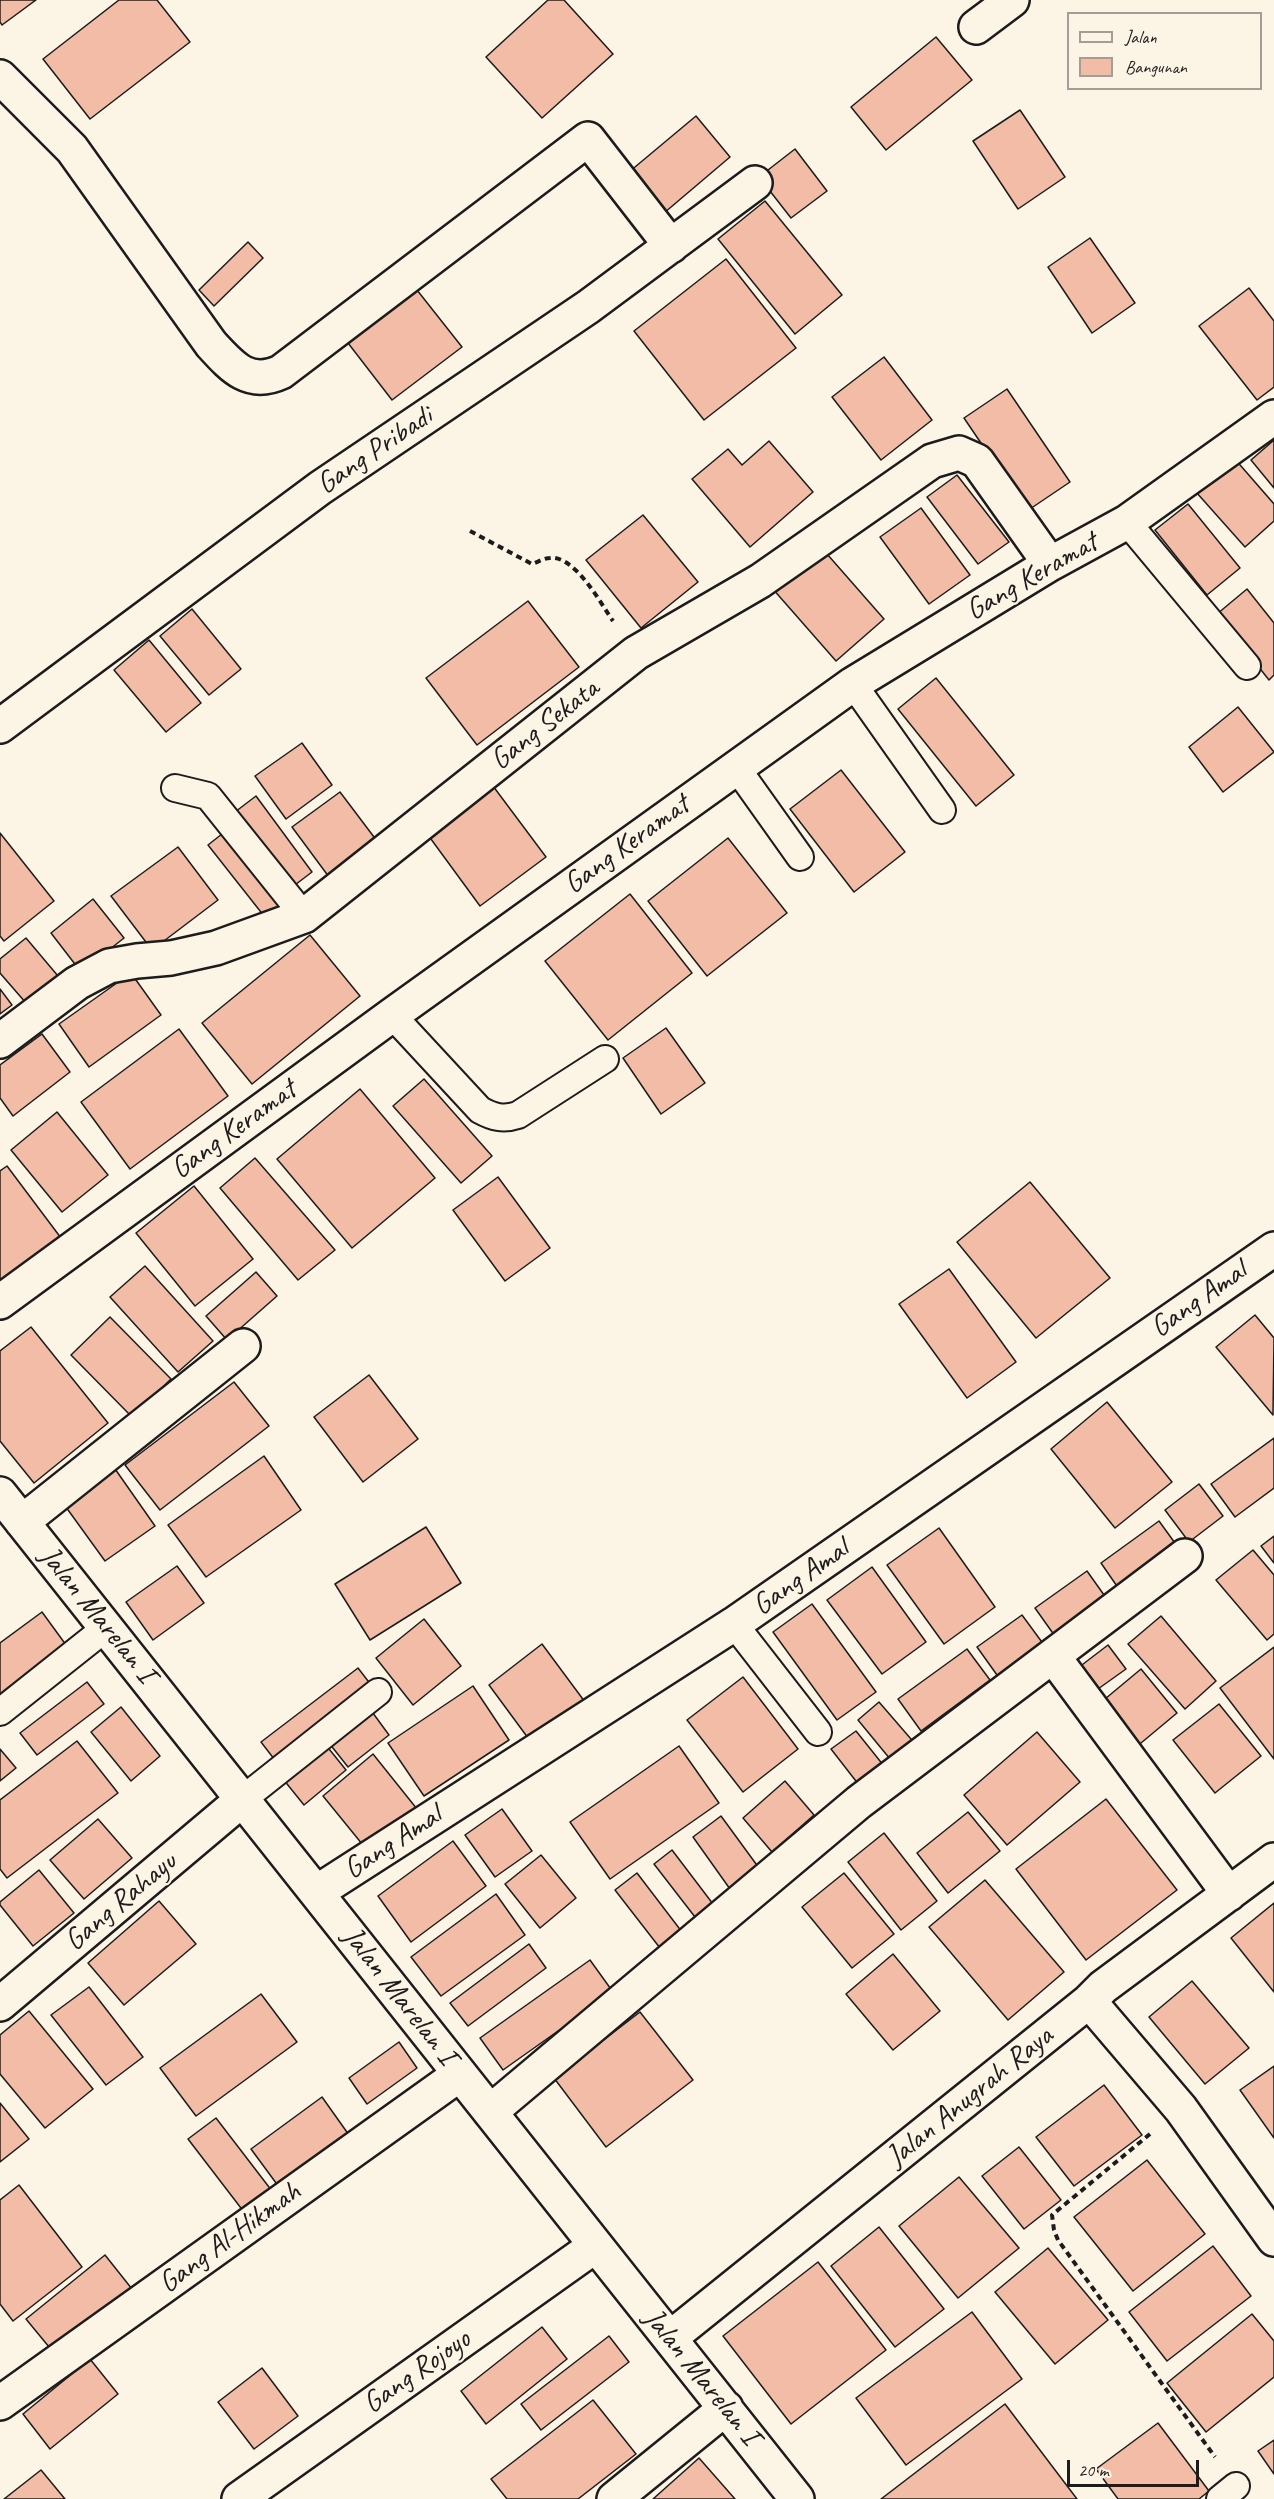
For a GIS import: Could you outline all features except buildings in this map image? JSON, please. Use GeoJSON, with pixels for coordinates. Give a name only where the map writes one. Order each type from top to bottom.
{"type":"FeatureCollection","features":[{"type":"Feature","properties":{"kind":"street"},"geometry":{"type":"LineString","coordinates":[[976,27],[1012,0]]}},
{"type":"Feature","properties":{"kind":"street"},"geometry":{"type":"LineString","coordinates":[[0,77],[72,149],[211,344],[242,373],[258,378],[269,378],[281,372],[588,140],[671,246]]}},
{"type":"Feature","properties":{"kind":"street","name":"Gang Pribadi"},"geometry":{"type":"LineString","coordinates":[[0,726],[320,488],[588,307],[755,183]]}},
{"type":"Feature","properties":{"kind":"street","name":"Gang Keramat"},"geometry":{"type":"LineString","coordinates":[[0,1302],[392,1015],[853,684],[1050,564],[1127,522],[1274,417]]}},
{"type":"Feature","properties":{"kind":"street","name":"Gang Sekata"},"geometry":{"type":"LineString","coordinates":[[0,1041],[77,983],[109,966],[171,958],[216,948],[304,916],[636,653],[760,581],[910,474],[932,461],[959,453],[977,461],[1050,564]]}},
{"type":"Feature","properties":{"kind":"street","name":"Gang Amal"},"geometry":{"type":"LineString","coordinates":[[317,1892],[734,1624],[1274,1249]]}},
{"type":"Feature","properties":{"kind":"street"},"geometry":{"type":"LineString","coordinates":[[22,1522],[243,1346]]}},
{"type":"Feature","properties":{"kind":"street","name":"Jalan Marelan I"},"geometry":{"type":"LineString","coordinates":[[0,1494],[797,2499]]}},
{"type":"Feature","properties":{"kind":"street"},"geometry":{"type":"LineString","coordinates":[[490,2112],[860,1802],[1185,1556]]}},
{"type":"Feature","properties":{"kind":"street"},"geometry":{"type":"LineString","coordinates":[[1053,1656],[1229,1894]]}},
{"type":"Feature","properties":{"kind":"street","name":"Gang Rahayu"},"geometry":{"type":"LineString","coordinates":[[0,2004],[243,1799]]}},
{"type":"Feature","properties":{"kind":"street","name":"Jalan Anugrah Raya"},"geometry":{"type":"LineString","coordinates":[[670,2338],[1089,2001],[1103,1987],[1274,1860]]}},
{"type":"Feature","properties":{"kind":"street"},"geometry":{"type":"LineString","coordinates":[[1089,2001],[1181,2109],[1274,2239]]}},
{"type":"Feature","properties":{"kind":"street","name":"Gang Al-Hikmah"},"geometry":{"type":"LineString","coordinates":[[0,2403],[460,2074]]}},
{"type":"Feature","properties":{"kind":"street","name":"Gang Rojoyo"},"geometry":{"type":"LineString","coordinates":[[239,2499],[595,2246]]}},
{"type":"Feature","properties":{"kind":"street"},"geometry":{"type":"LineString","coordinates":[[614,2499],[726,2408]]}},
{"type":"Feature","properties":{"kind":"lane"},"geometry":{"type":"LineString","coordinates":[[1127,522],[1247,666]]}},
{"type":"Feature","properties":{"kind":"lane"},"geometry":{"type":"LineString","coordinates":[[853,684],[942,810]]}},
{"type":"Feature","properties":{"kind":"lane"},"geometry":{"type":"LineString","coordinates":[[736,767],[801,857]]}},
{"type":"Feature","properties":{"kind":"lane"},"geometry":{"type":"LineString","coordinates":[[175,788],[208,796],[304,916]]}},
{"type":"Feature","properties":{"kind":"lane"},"geometry":{"type":"LineString","coordinates":[[392,1015],[480,1110],[494,1118],[510,1118],[518,1115],[605,1059]]}},
{"type":"Feature","properties":{"kind":"lane"},"geometry":{"type":"LineString","coordinates":[[734,1624],[818,1732]]}},
{"type":"Feature","properties":{"kind":"lane"},"geometry":{"type":"LineString","coordinates":[[0,1712],[107,1628]]}},
{"type":"Feature","properties":{"kind":"lane"},"geometry":{"type":"LineString","coordinates":[[243,1799],[378,1692]]}},
{"type":"Feature","properties":{"kind":"path"},"geometry":{"type":"LineString","coordinates":[[470,531],[532,564],[551,557],[561,559],[577,570],[636,653]]}},
{"type":"Feature","properties":{"kind":"path"},"geometry":{"type":"LineString","coordinates":[[1181,2109],[1052,2215],[1053,2230],[1228,2493]]}}]}
